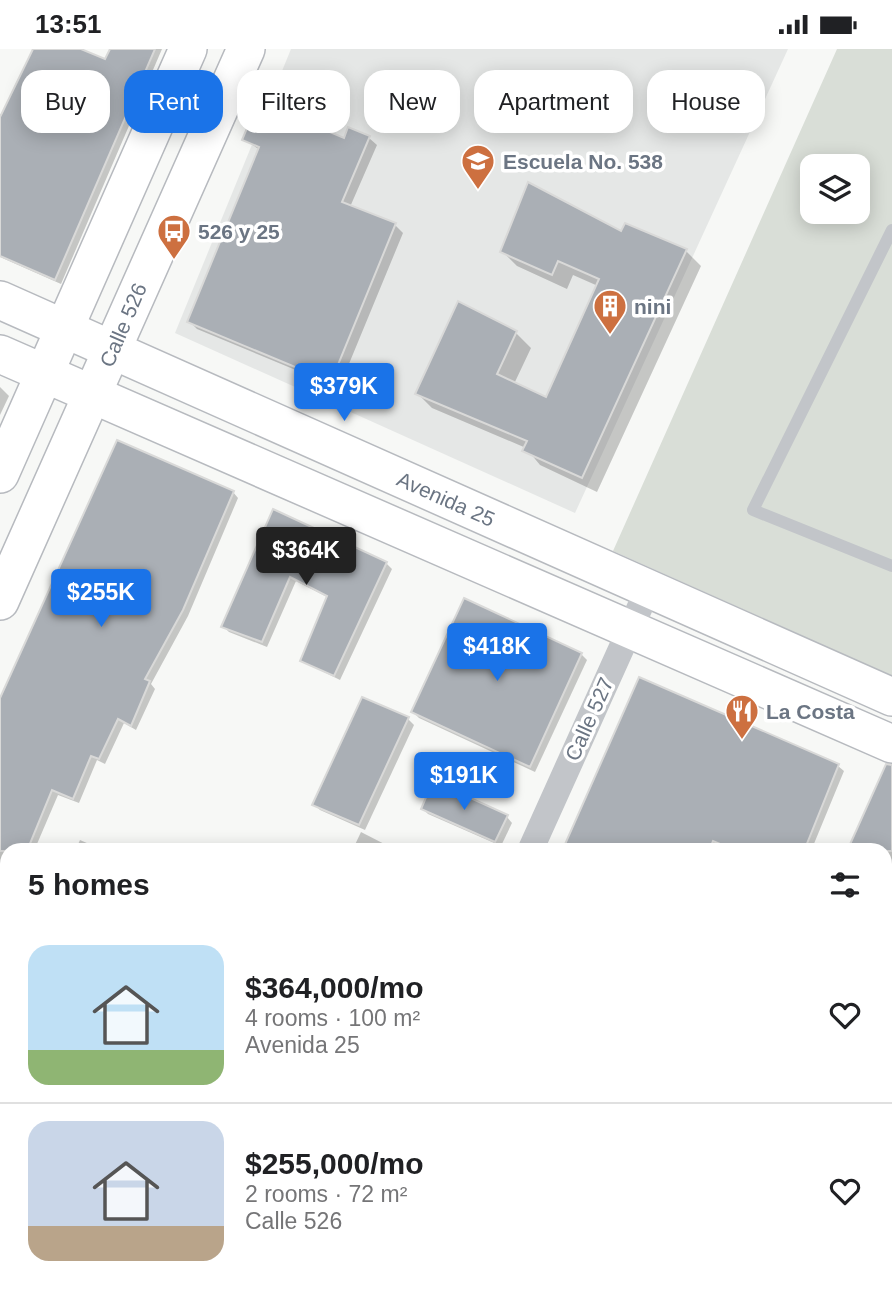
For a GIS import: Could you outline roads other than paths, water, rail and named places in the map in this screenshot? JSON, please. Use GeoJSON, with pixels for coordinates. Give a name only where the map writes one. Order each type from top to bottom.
{"type":"FeatureCollection","features":[{"type":"Feature","properties":{"kind":"main road"},"geometry":{"type":"LineString","coordinates":[[0,474],[188,49]]}},
{"type":"Feature","properties":{"kind":"main road","name":"Calle 526"},"geometry":{"type":"LineString","coordinates":[[0,600],[94,395],[246,49]]}},
{"type":"Feature","properties":{"kind":"main road","name":"Avenida 25"},"geometry":{"type":"LineString","coordinates":[[0,300],[111,352],[649,587],[892,697]]}},
{"type":"Feature","properties":{"kind":"main road","name":"Avenida 25"},"geometry":{"type":"LineString","coordinates":[[0,355],[629,627],[892,744]]}},
{"type":"Feature","properties":{"kind":"street","name":"Calle 527"},"geometry":{"type":"LineString","coordinates":[[534,843],[649,587]]}},
{"type":"Feature","properties":{"kind":"lane"},"geometry":{"type":"LineString","coordinates":[[892,230],[754,510],[892,566]]}},
{"type":"Feature","properties":{"kind":"place","name":"Escuela No. 538"},"geometry":{"type":"Point","coordinates":[478,191]}},
{"type":"Feature","properties":{"kind":"place","name":"526 y 25"},"geometry":{"type":"Point","coordinates":[174,261]}},
{"type":"Feature","properties":{"kind":"place","name":"nini"},"geometry":{"type":"Point","coordinates":[610,336]}},
{"type":"Feature","properties":{"kind":"place","name":"La Costa"},"geometry":{"type":"Point","coordinates":[742,741]}}]}
